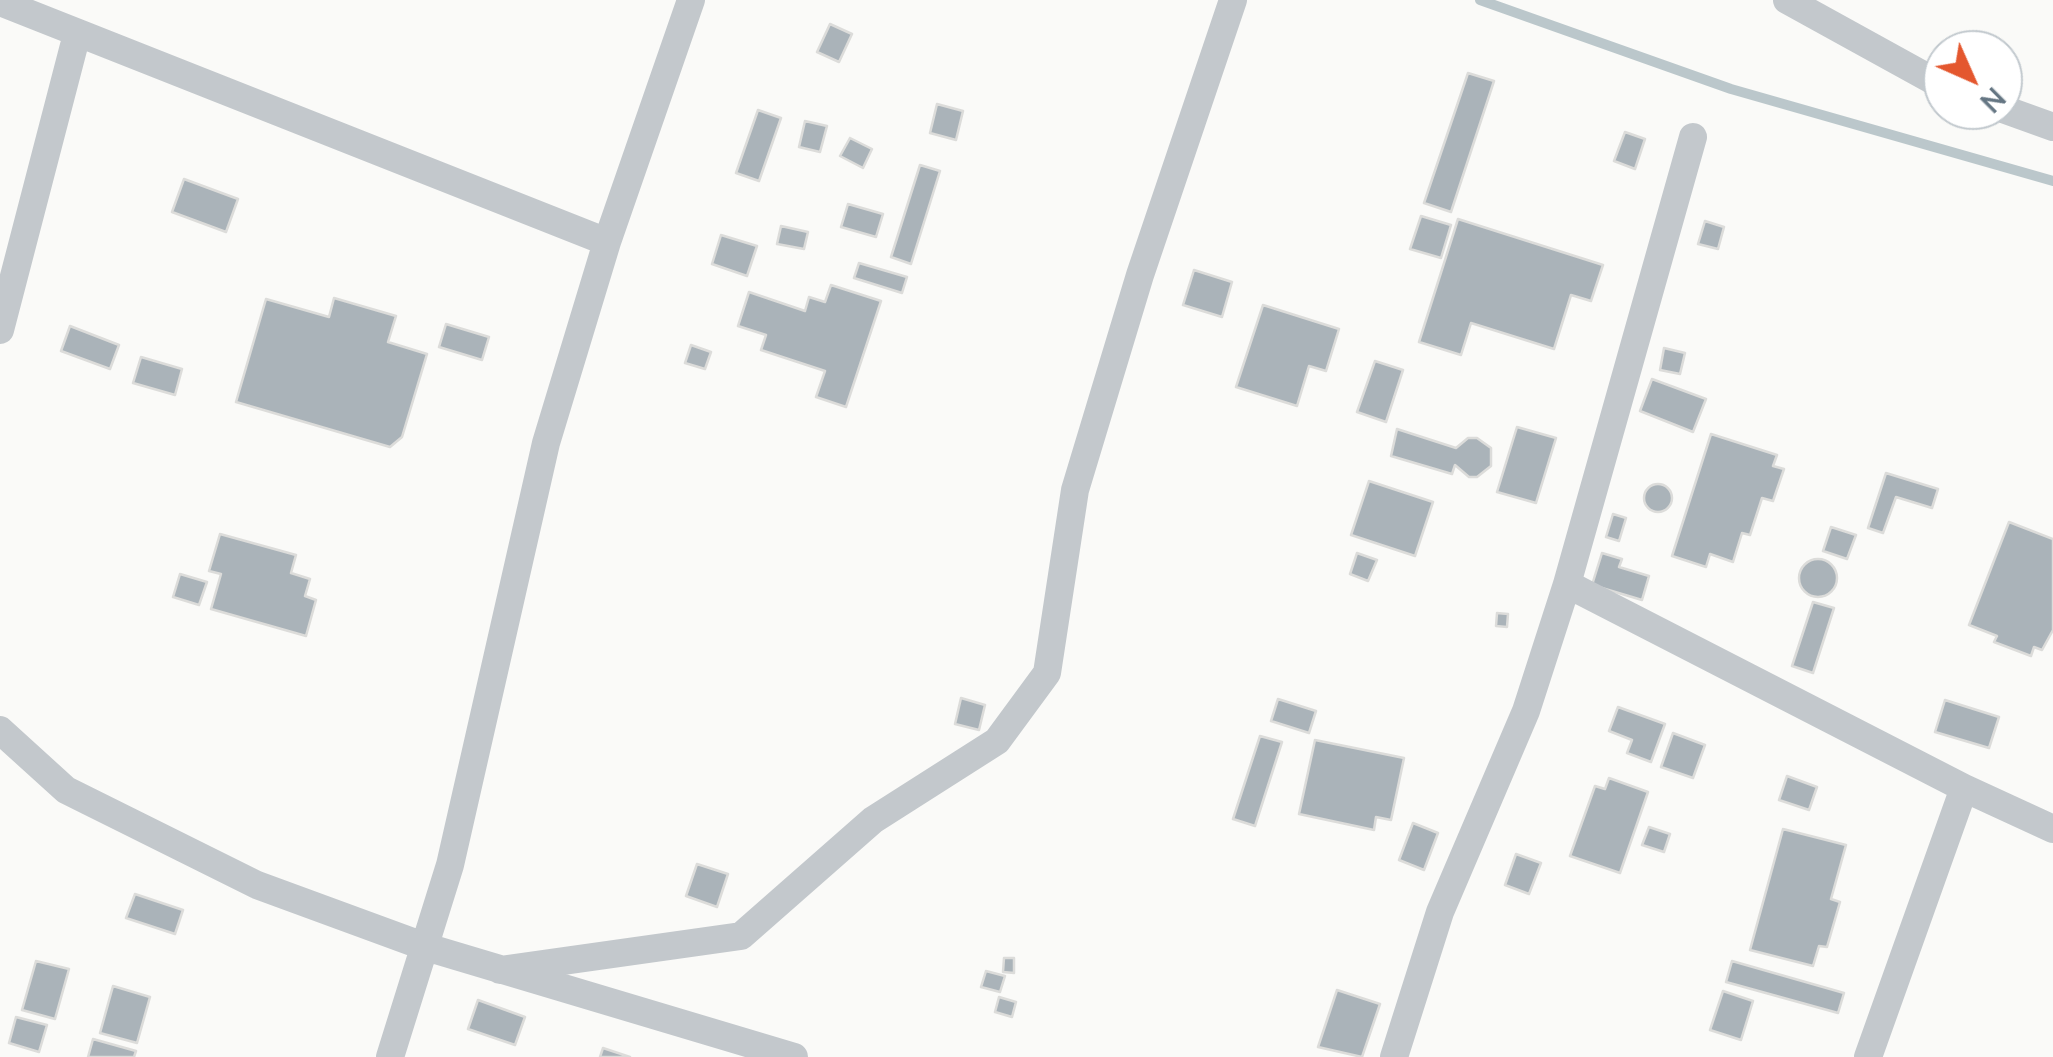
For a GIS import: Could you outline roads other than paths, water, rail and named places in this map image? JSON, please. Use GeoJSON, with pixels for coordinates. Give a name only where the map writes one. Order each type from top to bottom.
{"type":"FeatureCollection","features":[{"type":"Feature","properties":{"kind":"street"},"geometry":{"type":"LineString","coordinates":[[390,1057],[450,864],[546,443],[606,242],[691,0]]}},
{"type":"Feature","properties":{"kind":"street"},"geometry":{"type":"LineString","coordinates":[[500,970],[741,936],[873,820],[997,741],[1046,673],[1075,490],[1140,275],[1234,0]]}},
{"type":"Feature","properties":{"kind":"street"},"geometry":{"type":"LineString","coordinates":[[1787,0],[1923,75]]}},
{"type":"Feature","properties":{"kind":"street"},"geometry":{"type":"LineString","coordinates":[[0,2],[606,242]]}},
{"type":"Feature","properties":{"kind":"street"},"geometry":{"type":"LineString","coordinates":[[0,330],[78,34]]}},
{"type":"Feature","properties":{"kind":"street"},"geometry":{"type":"LineString","coordinates":[[2023,116],[2053,127]]}},
{"type":"Feature","properties":{"kind":"street"},"geometry":{"type":"LineString","coordinates":[[1394,1057],[1440,912],[1526,711],[1567,584],[1693,137]]}},
{"type":"Feature","properties":{"kind":"street"},"geometry":{"type":"LineString","coordinates":[[1567,584],[1964,788],[2053,829]]}},
{"type":"Feature","properties":{"kind":"street"},"geometry":{"type":"LineString","coordinates":[[0,730],[66,790],[257,886],[426,947],[794,1057]]}},
{"type":"Feature","properties":{"kind":"street"},"geometry":{"type":"LineString","coordinates":[[1868,1057],[1964,788]]}},
{"type":"Feature","properties":{"kind":"waterway"},"geometry":{"type":"LineString","coordinates":[[1480,0],[1731,89],[2053,181]]}}]}
